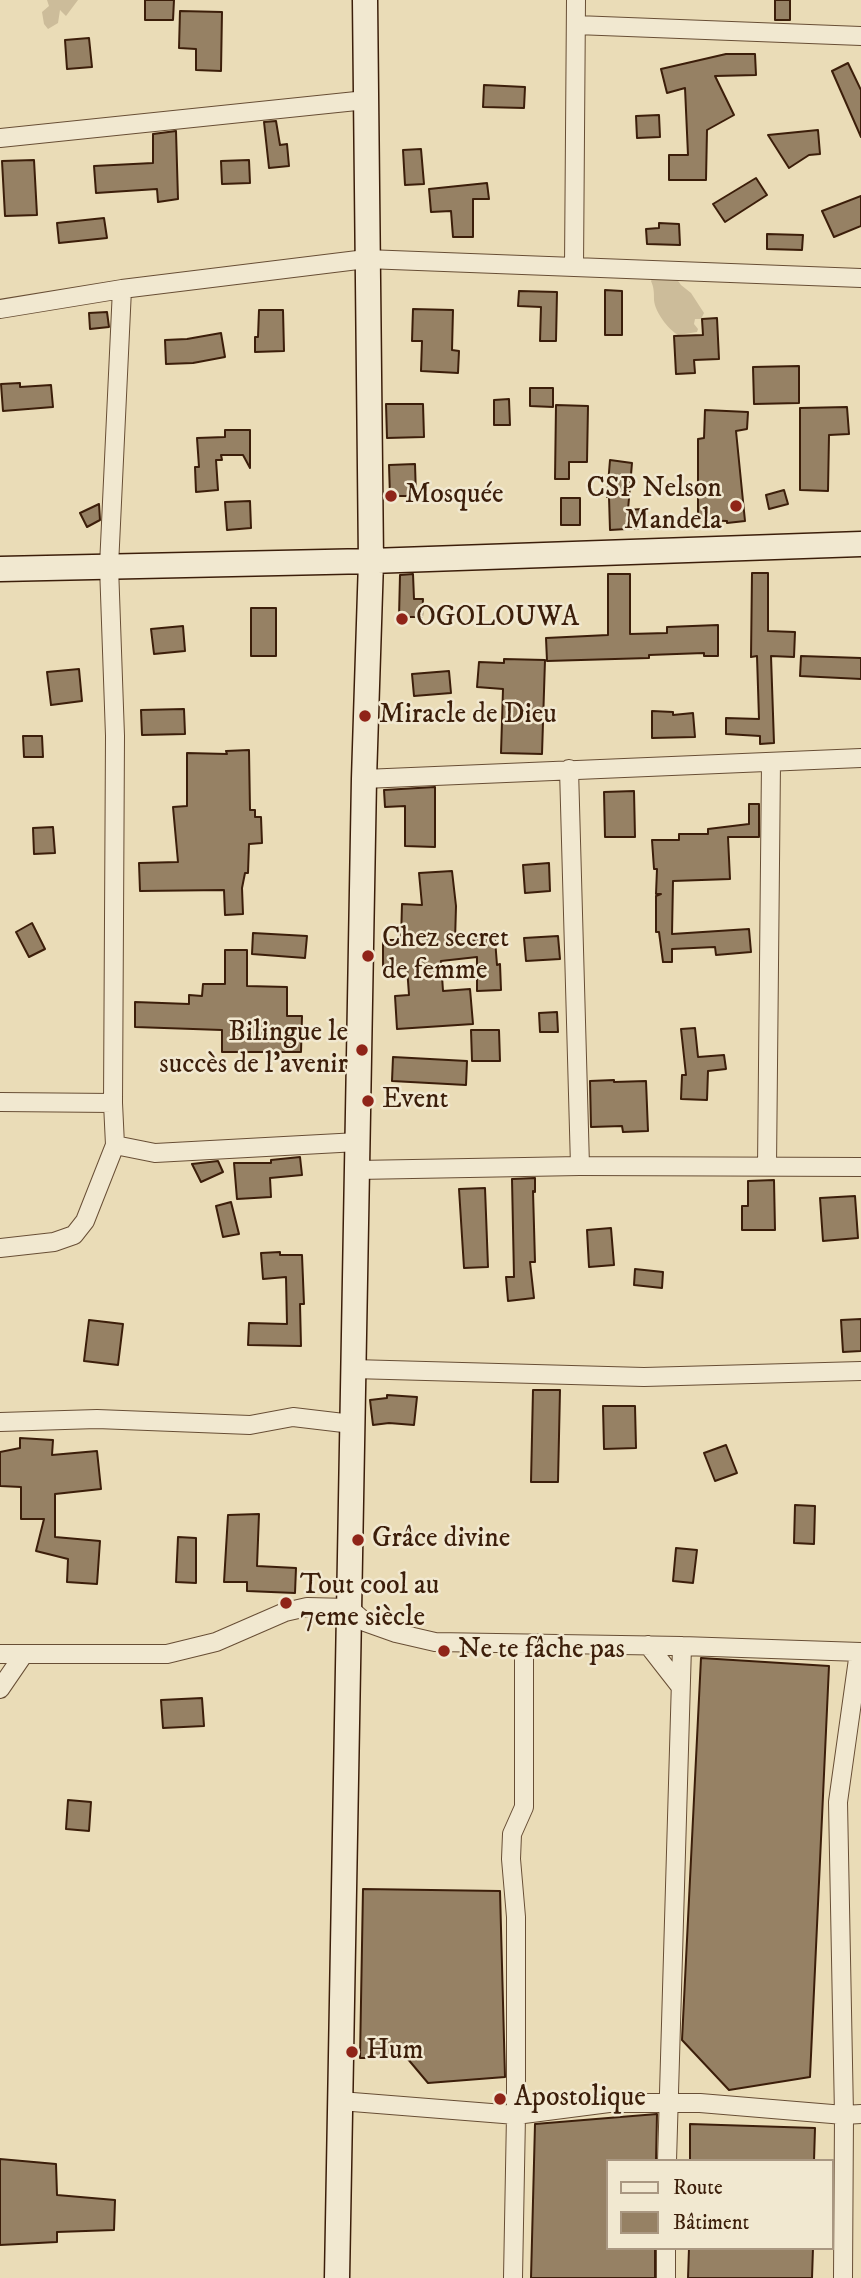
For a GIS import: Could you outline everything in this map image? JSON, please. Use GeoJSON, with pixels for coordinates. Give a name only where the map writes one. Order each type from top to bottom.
{"type":"FeatureCollection","features":[{"type":"Feature","properties":{"kind":"street"},"geometry":{"type":"LineString","coordinates":[[335,2276],[370,561],[365,0]]}},
{"type":"Feature","properties":{"kind":"street"},"geometry":{"type":"LineString","coordinates":[[574,267],[576,0]]}},
{"type":"Feature","properties":{"kind":"street"},"geometry":{"type":"LineString","coordinates":[[576,25],[861,36]]}},
{"type":"Feature","properties":{"kind":"street"},"geometry":{"type":"LineString","coordinates":[[0,138],[366,100]]}},
{"type":"Feature","properties":{"kind":"street"},"geometry":{"type":"LineString","coordinates":[[0,309],[122,289],[366,258],[861,278]]}},
{"type":"Feature","properties":{"kind":"street"},"geometry":{"type":"LineString","coordinates":[[0,1248],[54,1242],[75,1235],[85,1221],[115,1145],[115,736],[109,566],[122,289]]}},
{"type":"Feature","properties":{"kind":"street"},"geometry":{"type":"LineString","coordinates":[[0,569],[370,561],[861,544]]}},
{"type":"Feature","properties":{"kind":"street"},"geometry":{"type":"LineString","coordinates":[[364,779],[861,758]]}},
{"type":"Feature","properties":{"kind":"street"},"geometry":{"type":"LineString","coordinates":[[767,1166],[771,762]]}},
{"type":"Feature","properties":{"kind":"street"},"geometry":{"type":"LineString","coordinates":[[569,769],[580,1166]]}},
{"type":"Feature","properties":{"kind":"street"},"geometry":{"type":"LineString","coordinates":[[0,1102],[113,1103]]}},
{"type":"Feature","properties":{"kind":"street"},"geometry":{"type":"LineString","coordinates":[[115,1145],[155,1153],[358,1142]]}},
{"type":"Feature","properties":{"kind":"street"},"geometry":{"type":"LineString","coordinates":[[357,1170],[580,1166],[861,1167]]}},
{"type":"Feature","properties":{"kind":"street"},"geometry":{"type":"LineString","coordinates":[[353,1368],[644,1377],[861,1371]]}},
{"type":"Feature","properties":{"kind":"street"},"geometry":{"type":"LineString","coordinates":[[0,1422],[97,1419],[250,1425],[293,1417],[352,1424]]}},
{"type":"Feature","properties":{"kind":"street"},"geometry":{"type":"LineString","coordinates":[[0,1654],[167,1654],[216,1642],[285,1612],[307,1607],[349,1608],[365,1622],[435,1642],[860,1652],[838,1802],[852,2115],[843,2278]]}},
{"type":"Feature","properties":{"kind":"street"},"geometry":{"type":"LineString","coordinates":[[513,2278],[516,1917],[512,1833],[524,1807],[524,1644]]}},
{"type":"Feature","properties":{"kind":"street"},"geometry":{"type":"LineString","coordinates":[[648,1645],[680,1686]]}},
{"type":"Feature","properties":{"kind":"street"},"geometry":{"type":"LineString","coordinates":[[667,2159],[682,1646]]}},
{"type":"Feature","properties":{"kind":"street"},"geometry":{"type":"LineString","coordinates":[[0,1689],[24,1654]]}},
{"type":"Feature","properties":{"kind":"street"},"geometry":{"type":"LineString","coordinates":[[340,2101],[516,2115],[609,2103],[700,2103],[852,2115]]}},
{"type":"Feature","properties":{"kind":"street"},"geometry":{"type":"LineString","coordinates":[[666,2250],[666,2278]]}},
{"type":"Feature","properties":{"kind":"shaded area"},"geometry":{"type":"Polygon","coordinates":[[[47,0],[78,0],[66,16],[60,10],[58,23],[48,29],[44,24],[42,12],[49,6],[47,0]]]}},
{"type":"Feature","properties":{"kind":"shaded area"},"geometry":{"type":"Polygon","coordinates":[[[655,275],[676,278],[691,293],[704,313],[701,319],[695,319],[697,332],[678,335],[663,320],[654,300],[651,281],[655,275]]]}},
{"type":"Feature","properties":{"kind":"building"},"geometry":{"type":"Polygon","coordinates":[[[145,0],[174,0],[173,20],[145,20],[145,0]]]}},
{"type":"Feature","properties":{"kind":"building"},"geometry":{"type":"Polygon","coordinates":[[[775,0],[790,0],[790,20],[775,20],[775,0]]]}},
{"type":"Feature","properties":{"kind":"building"},"geometry":{"type":"Polygon","coordinates":[[[180,11],[222,12],[221,71],[196,70],[196,49],[179,48],[180,11]]]}},
{"type":"Feature","properties":{"kind":"building"},"geometry":{"type":"Polygon","coordinates":[[[89,38],[92,67],[67,69],[65,40],[89,38]]]}},
{"type":"Feature","properties":{"kind":"building"},"geometry":{"type":"Polygon","coordinates":[[[726,54],[755,54],[756,75],[715,76],[734,115],[707,130],[706,180],[669,180],[669,155],[688,155],[685,88],[667,93],[661,69],[726,54]]]}},
{"type":"Feature","properties":{"kind":"building"},"geometry":{"type":"Polygon","coordinates":[[[848,63],[861,90],[861,137],[832,71],[848,63]]]}},
{"type":"Feature","properties":{"kind":"building"},"geometry":{"type":"Polygon","coordinates":[[[484,85],[525,87],[524,108],[483,107],[484,85]]]}},
{"type":"Feature","properties":{"kind":"building"},"geometry":{"type":"Polygon","coordinates":[[[659,115],[660,137],[637,138],[636,116],[659,115]]]}},
{"type":"Feature","properties":{"kind":"building"},"geometry":{"type":"Polygon","coordinates":[[[276,121],[280,145],[287,144],[289,166],[269,168],[264,122],[276,121]]]}},
{"type":"Feature","properties":{"kind":"building"},"geometry":{"type":"Polygon","coordinates":[[[818,130],[820,154],[809,155],[789,168],[768,135],[818,130]]]}},
{"type":"Feature","properties":{"kind":"building"},"geometry":{"type":"Polygon","coordinates":[[[176,131],[178,199],[158,202],[157,189],[96,193],[94,166],[153,163],[153,134],[176,131]]]}},
{"type":"Feature","properties":{"kind":"building"},"geometry":{"type":"Polygon","coordinates":[[[421,149],[424,184],[405,185],[403,150],[421,149]]]}},
{"type":"Feature","properties":{"kind":"building"},"geometry":{"type":"Polygon","coordinates":[[[34,160],[37,215],[5,216],[2,161],[34,160]]]}},
{"type":"Feature","properties":{"kind":"building"},"geometry":{"type":"Polygon","coordinates":[[[249,160],[250,183],[222,184],[221,161],[249,160]]]}},
{"type":"Feature","properties":{"kind":"building"},"geometry":{"type":"Polygon","coordinates":[[[756,178],[767,195],[725,222],[713,204],[756,178]]]}},
{"type":"Feature","properties":{"kind":"building"},"geometry":{"type":"Polygon","coordinates":[[[487,183],[489,199],[473,199],[473,237],[453,237],[451,211],[431,212],[429,189],[487,183]]]}},
{"type":"Feature","properties":{"kind":"building"},"geometry":{"type":"Polygon","coordinates":[[[861,196],[861,226],[834,237],[822,211],[861,196]]]}},
{"type":"Feature","properties":{"kind":"building"},"geometry":{"type":"Polygon","coordinates":[[[104,218],[107,238],[59,243],[57,223],[104,218]]]}},
{"type":"Feature","properties":{"kind":"building"},"geometry":{"type":"Polygon","coordinates":[[[659,223],[679,224],[680,245],[647,244],[646,229],[659,228],[659,223]]]}},
{"type":"Feature","properties":{"kind":"building"},"geometry":{"type":"Polygon","coordinates":[[[767,234],[803,235],[802,250],[767,249],[767,234]]]}},
{"type":"Feature","properties":{"kind":"building"},"geometry":{"type":"Polygon","coordinates":[[[605,290],[622,291],[622,335],[605,335],[605,290]]]}},
{"type":"Feature","properties":{"kind":"building"},"geometry":{"type":"Polygon","coordinates":[[[519,291],[557,292],[556,341],[540,341],[541,307],[518,306],[519,291]]]}},
{"type":"Feature","properties":{"kind":"building"},"geometry":{"type":"Polygon","coordinates":[[[413,309],[453,310],[452,350],[459,351],[458,373],[421,371],[422,341],[412,341],[413,309]]]}},
{"type":"Feature","properties":{"kind":"building"},"geometry":{"type":"Polygon","coordinates":[[[259,310],[283,310],[284,351],[255,352],[259,310]]]}},
{"type":"Feature","properties":{"kind":"building"},"geometry":{"type":"Polygon","coordinates":[[[107,312],[109,327],[90,329],[89,313],[107,312]]]}},
{"type":"Feature","properties":{"kind":"building"},"geometry":{"type":"Polygon","coordinates":[[[717,318],[719,359],[694,360],[695,373],[676,374],[674,336],[703,335],[702,319],[717,318]]]}},
{"type":"Feature","properties":{"kind":"building"},"geometry":{"type":"Polygon","coordinates":[[[221,333],[225,357],[193,363],[166,364],[165,340],[221,333]]]}},
{"type":"Feature","properties":{"kind":"building"},"geometry":{"type":"Polygon","coordinates":[[[799,366],[799,403],[754,404],[753,367],[799,366]]]}},
{"type":"Feature","properties":{"kind":"building"},"geometry":{"type":"Polygon","coordinates":[[[20,383],[20,387],[51,385],[53,407],[3,411],[1,384],[20,383]]]}},
{"type":"Feature","properties":{"kind":"building"},"geometry":{"type":"Polygon","coordinates":[[[530,388],[553,388],[553,407],[530,406],[530,388]]]}},
{"type":"Feature","properties":{"kind":"building"},"geometry":{"type":"Polygon","coordinates":[[[509,399],[510,425],[494,425],[494,400],[509,399]]]}},
{"type":"Feature","properties":{"kind":"building"},"geometry":{"type":"Polygon","coordinates":[[[386,404],[423,404],[424,437],[387,438],[386,404]]]}},
{"type":"Feature","properties":{"kind":"building"},"geometry":{"type":"Polygon","coordinates":[[[556,405],[588,406],[587,462],[569,462],[569,479],[555,479],[556,405]]]}},
{"type":"Feature","properties":{"kind":"building"},"geometry":{"type":"Polygon","coordinates":[[[847,407],[849,434],[829,435],[828,491],[800,490],[800,408],[847,407]]]}},
{"type":"Feature","properties":{"kind":"building"},"geometry":{"type":"Polygon","coordinates":[[[705,410],[748,412],[747,429],[736,431],[745,521],[727,523],[698,520],[698,439],[704,438],[705,410]]]}},
{"type":"Feature","properties":{"kind":"building"},"geometry":{"type":"Polygon","coordinates":[[[225,430],[250,430],[250,468],[243,455],[221,455],[222,460],[216,460],[218,490],[196,492],[195,467],[199,467],[197,438],[225,437],[225,430]]]}},
{"type":"Feature","properties":{"kind":"building"},"geometry":{"type":"Polygon","coordinates":[[[610,460],[632,463],[628,510],[642,509],[643,528],[610,530],[607,497],[610,460]]]}},
{"type":"Feature","properties":{"kind":"building"},"geometry":{"type":"Polygon","coordinates":[[[415,464],[416,496],[390,496],[389,465],[415,464]]]}},
{"type":"Feature","properties":{"kind":"building"},"geometry":{"type":"Polygon","coordinates":[[[784,490],[788,504],[769,509],[766,495],[784,490]]]}},
{"type":"Feature","properties":{"kind":"building"},"geometry":{"type":"Polygon","coordinates":[[[561,498],[580,498],[580,525],[561,525],[561,498]]]}},
{"type":"Feature","properties":{"kind":"building"},"geometry":{"type":"Polygon","coordinates":[[[250,501],[251,528],[227,530],[225,502],[250,501]]]}},
{"type":"Feature","properties":{"kind":"building"},"geometry":{"type":"Polygon","coordinates":[[[99,504],[100,520],[87,527],[80,513],[99,504]]]}},
{"type":"Feature","properties":{"kind":"building"},"geometry":{"type":"Polygon","coordinates":[[[752,573],[768,573],[768,631],[795,632],[794,657],[771,656],[774,743],[760,744],[760,736],[726,734],[726,718],[759,719],[757,656],[751,657],[752,573]]]}},
{"type":"Feature","properties":{"kind":"building"},"geometry":{"type":"Polygon","coordinates":[[[413,574],[414,599],[423,599],[422,617],[399,617],[400,575],[413,574]]]}},
{"type":"Feature","properties":{"kind":"building"},"geometry":{"type":"Polygon","coordinates":[[[608,574],[630,574],[630,634],[667,633],[667,627],[718,625],[718,656],[704,656],[704,653],[649,655],[649,658],[547,661],[546,638],[608,635],[608,574]]]}},
{"type":"Feature","properties":{"kind":"building"},"geometry":{"type":"Polygon","coordinates":[[[251,608],[276,608],[276,656],[251,656],[251,608]]]}},
{"type":"Feature","properties":{"kind":"building"},"geometry":{"type":"Polygon","coordinates":[[[183,626],[185,651],[154,654],[151,629],[183,626]]]}},
{"type":"Feature","properties":{"kind":"building"},"geometry":{"type":"Polygon","coordinates":[[[801,656],[861,658],[861,679],[800,676],[801,656]]]}},
{"type":"Feature","properties":{"kind":"building"},"geometry":{"type":"Polygon","coordinates":[[[504,659],[545,660],[542,754],[501,753],[503,689],[477,687],[479,662],[504,663],[504,659]]]}},
{"type":"Feature","properties":{"kind":"building"},"geometry":{"type":"Polygon","coordinates":[[[79,669],[82,701],[51,705],[47,672],[79,669]]]}},
{"type":"Feature","properties":{"kind":"building"},"geometry":{"type":"Polygon","coordinates":[[[449,671],[451,693],[414,696],[412,674],[449,671]]]}},
{"type":"Feature","properties":{"kind":"building"},"geometry":{"type":"Polygon","coordinates":[[[184,709],[185,734],[142,735],[141,710],[184,709]]]}},
{"type":"Feature","properties":{"kind":"building"},"geometry":{"type":"Polygon","coordinates":[[[652,711],[673,712],[673,715],[693,713],[695,737],[652,738],[652,711]]]}},
{"type":"Feature","properties":{"kind":"building"},"geometry":{"type":"Polygon","coordinates":[[[23,736],[42,736],[43,757],[24,757],[23,736]]]}},
{"type":"Feature","properties":{"kind":"building"},"geometry":{"type":"Polygon","coordinates":[[[249,750],[250,810],[255,810],[255,817],[261,817],[262,843],[249,844],[248,873],[245,873],[242,888],[243,914],[225,915],[224,890],[140,891],[139,863],[178,862],[173,807],[187,806],[187,753],[227,754],[226,751],[249,750]]]}},
{"type":"Feature","properties":{"kind":"building"},"geometry":{"type":"Polygon","coordinates":[[[435,787],[435,847],[405,846],[405,806],[385,807],[384,790],[435,787]]]}},
{"type":"Feature","properties":{"kind":"building"},"geometry":{"type":"Polygon","coordinates":[[[634,791],[635,837],[605,837],[604,792],[634,791]]]}},
{"type":"Feature","properties":{"kind":"building"},"geometry":{"type":"Polygon","coordinates":[[[749,804],[759,804],[759,837],[728,837],[730,879],[673,881],[672,934],[749,929],[751,952],[716,955],[715,947],[672,949],[672,962],[663,962],[659,932],[656,932],[656,896],[661,894],[656,894],[657,869],[654,869],[652,840],[679,840],[679,834],[708,834],[708,829],[749,824],[749,804]]]}},
{"type":"Feature","properties":{"kind":"building"},"geometry":{"type":"Polygon","coordinates":[[[53,827],[55,853],[34,854],[33,828],[53,827]]]}},
{"type":"Feature","properties":{"kind":"building"},"geometry":{"type":"Polygon","coordinates":[[[549,863],[550,891],[525,893],[523,865],[549,863]]]}},
{"type":"Feature","properties":{"kind":"building"},"geometry":{"type":"Polygon","coordinates":[[[452,871],[456,906],[455,942],[495,939],[501,990],[477,991],[477,957],[441,961],[443,991],[470,989],[473,1024],[397,1029],[395,996],[409,995],[407,967],[383,966],[383,940],[401,940],[402,904],[422,905],[419,873],[452,871]]]}},
{"type":"Feature","properties":{"kind":"building"},"geometry":{"type":"Polygon","coordinates":[[[32,923],[45,949],[29,957],[16,932],[32,923]]]}},
{"type":"Feature","properties":{"kind":"building"},"geometry":{"type":"Polygon","coordinates":[[[253,933],[307,936],[305,958],[252,954],[253,933]]]}},
{"type":"Feature","properties":{"kind":"building"},"geometry":{"type":"Polygon","coordinates":[[[558,936],[560,959],[526,961],[524,938],[558,936]]]}},
{"type":"Feature","properties":{"kind":"building"},"geometry":{"type":"Polygon","coordinates":[[[225,950],[247,950],[247,986],[287,987],[287,1016],[302,1016],[301,1052],[222,1052],[222,1030],[135,1027],[135,1002],[189,1004],[189,995],[202,996],[203,984],[225,984],[225,950]]]}},
{"type":"Feature","properties":{"kind":"building"},"geometry":{"type":"Polygon","coordinates":[[[557,1012],[558,1032],[540,1032],[539,1013],[557,1012]]]}},
{"type":"Feature","properties":{"kind":"building"},"geometry":{"type":"Polygon","coordinates":[[[695,1028],[698,1057],[724,1055],[726,1069],[708,1071],[707,1100],[681,1099],[682,1075],[686,1075],[681,1029],[695,1028]]]}},
{"type":"Feature","properties":{"kind":"building"},"geometry":{"type":"Polygon","coordinates":[[[471,1030],[499,1030],[500,1061],[472,1061],[471,1030]]]}},
{"type":"Feature","properties":{"kind":"building"},"geometry":{"type":"Polygon","coordinates":[[[393,1057],[467,1061],[466,1085],[392,1081],[393,1057]]]}},
{"type":"Feature","properties":{"kind":"building"},"geometry":{"type":"Polygon","coordinates":[[[590,1081],[646,1081],[648,1131],[623,1132],[622,1126],[591,1127],[590,1081]]]}},
{"type":"Feature","properties":{"kind":"building"},"geometry":{"type":"Polygon","coordinates":[[[300,1157],[302,1175],[270,1178],[271,1197],[237,1199],[234,1163],[271,1163],[271,1160],[300,1157]]]}},
{"type":"Feature","properties":{"kind":"building"},"geometry":{"type":"Polygon","coordinates":[[[218,1161],[223,1172],[201,1182],[192,1164],[218,1161]]]}},
{"type":"Feature","properties":{"kind":"building"},"geometry":{"type":"Polygon","coordinates":[[[535,1178],[535,1262],[530,1262],[534,1298],[508,1301],[506,1277],[514,1277],[512,1179],[535,1178]]]}},
{"type":"Feature","properties":{"kind":"building"},"geometry":{"type":"Polygon","coordinates":[[[774,1180],[775,1230],[742,1230],[742,1206],[748,1206],[748,1181],[774,1180]]]}},
{"type":"Feature","properties":{"kind":"building"},"geometry":{"type":"Polygon","coordinates":[[[485,1188],[488,1267],[464,1268],[459,1189],[485,1188]]]}},
{"type":"Feature","properties":{"kind":"building"},"geometry":{"type":"Polygon","coordinates":[[[855,1196],[858,1238],[823,1241],[820,1198],[855,1196]]]}},
{"type":"Feature","properties":{"kind":"building"},"geometry":{"type":"Polygon","coordinates":[[[231,1202],[239,1234],[223,1237],[216,1206],[231,1202]]]}},
{"type":"Feature","properties":{"kind":"building"},"geometry":{"type":"Polygon","coordinates":[[[611,1228],[614,1265],[589,1267],[587,1230],[611,1228]]]}},
{"type":"Feature","properties":{"kind":"building"},"geometry":{"type":"Polygon","coordinates":[[[280,1252],[280,1255],[302,1255],[304,1304],[300,1304],[301,1346],[248,1345],[249,1323],[287,1324],[286,1277],[263,1279],[261,1253],[280,1252]]]}},
{"type":"Feature","properties":{"kind":"building"},"geometry":{"type":"Polygon","coordinates":[[[635,1269],[663,1272],[662,1288],[634,1285],[635,1269]]]}},
{"type":"Feature","properties":{"kind":"building"},"geometry":{"type":"Polygon","coordinates":[[[861,1319],[861,1351],[843,1352],[841,1320],[861,1319]]]}},
{"type":"Feature","properties":{"kind":"building"},"geometry":{"type":"Polygon","coordinates":[[[89,1320],[123,1324],[118,1365],[84,1361],[89,1320]]]}},
{"type":"Feature","properties":{"kind":"building"},"geometry":{"type":"Polygon","coordinates":[[[533,1390],[560,1390],[558,1482],[531,1482],[533,1390]]]}},
{"type":"Feature","properties":{"kind":"building"},"geometry":{"type":"Polygon","coordinates":[[[387,1395],[417,1397],[414,1425],[373,1425],[370,1400],[387,1398],[387,1395]]]}},
{"type":"Feature","properties":{"kind":"building"},"geometry":{"type":"Polygon","coordinates":[[[603,1406],[635,1406],[636,1448],[604,1449],[603,1406]]]}},
{"type":"Feature","properties":{"kind":"building"},"geometry":{"type":"Polygon","coordinates":[[[20,1438],[53,1440],[52,1455],[97,1451],[101,1489],[55,1494],[55,1537],[100,1541],[97,1584],[67,1582],[68,1559],[36,1551],[44,1519],[21,1519],[21,1487],[0,1486],[0,1452],[20,1448],[20,1438]]]}},
{"type":"Feature","properties":{"kind":"building"},"geometry":{"type":"Polygon","coordinates":[[[726,1445],[737,1473],[715,1481],[704,1453],[726,1445]]]}},
{"type":"Feature","properties":{"kind":"building"},"geometry":{"type":"Polygon","coordinates":[[[795,1505],[815,1506],[814,1544],[794,1543],[795,1505]]]}},
{"type":"Feature","properties":{"kind":"building"},"geometry":{"type":"Polygon","coordinates":[[[259,1514],[257,1566],[296,1568],[295,1593],[247,1591],[247,1582],[224,1582],[228,1515],[259,1514]]]}},
{"type":"Feature","properties":{"kind":"building"},"geometry":{"type":"Polygon","coordinates":[[[178,1537],[196,1538],[196,1583],[176,1582],[178,1537]]]}},
{"type":"Feature","properties":{"kind":"building"},"geometry":{"type":"Polygon","coordinates":[[[676,1548],[697,1550],[693,1583],[673,1581],[676,1548]]]}},
{"type":"Feature","properties":{"kind":"building"},"geometry":{"type":"Polygon","coordinates":[[[701,1658],[829,1666],[810,2077],[729,2090],[682,2040],[701,1658]]]}},
{"type":"Feature","properties":{"kind":"building"},"geometry":{"type":"Polygon","coordinates":[[[202,1698],[204,1726],[163,1728],[161,1700],[202,1698]]]}},
{"type":"Feature","properties":{"kind":"building"},"geometry":{"type":"Polygon","coordinates":[[[68,1800],[91,1802],[89,1831],[66,1829],[68,1800]]]}},
{"type":"Feature","properties":{"kind":"building"},"geometry":{"type":"Polygon","coordinates":[[[363,1889],[500,1891],[505,2077],[428,2083],[407,2058],[360,2058],[363,1889]]]}},
{"type":"Feature","properties":{"kind":"building"},"geometry":{"type":"Polygon","coordinates":[[[657,2114],[656,2159],[606,2159],[606,2250],[655,2250],[655,2278],[531,2278],[535,2124],[657,2114]]]}},
{"type":"Feature","properties":{"kind":"building"},"geometry":{"type":"Polygon","coordinates":[[[690,2124],[815,2128],[814,2159],[690,2159],[690,2124]]]}},
{"type":"Feature","properties":{"kind":"building"},"geometry":{"type":"Polygon","coordinates":[[[0,2159],[56,2164],[57,2195],[115,2200],[114,2230],[57,2232],[57,2242],[0,2245],[0,2159]]]}},
{"type":"Feature","properties":{"kind":"building"},"geometry":{"type":"Polygon","coordinates":[[[689,2250],[813,2250],[812,2278],[688,2278],[689,2250]]]}},
{"type":"Feature","properties":{"kind":"place","name":"Mosquée"},"geometry":{"type":"Point","coordinates":[391,496]}},
{"type":"Feature","properties":{"kind":"place","name":"CSP Nelson Mandela"},"geometry":{"type":"Point","coordinates":[736,506]}},
{"type":"Feature","properties":{"kind":"place","name":"OGOLOUWA"},"geometry":{"type":"Point","coordinates":[402,619]}},
{"type":"Feature","properties":{"kind":"place","name":"Miracle de Dieu"},"geometry":{"type":"Point","coordinates":[365,716]}},
{"type":"Feature","properties":{"kind":"place","name":"Chez secret de femme"},"geometry":{"type":"Point","coordinates":[368,956]}},
{"type":"Feature","properties":{"kind":"place","name":"Bilingue le succès de l'avenir"},"geometry":{"type":"Point","coordinates":[362,1050]}},
{"type":"Feature","properties":{"kind":"place","name":"Event"},"geometry":{"type":"Point","coordinates":[368,1101]}},
{"type":"Feature","properties":{"kind":"place","name":"Grâce divine"},"geometry":{"type":"Point","coordinates":[358,1540]}},
{"type":"Feature","properties":{"kind":"place","name":"Tout cool au 7eme siècle"},"geometry":{"type":"Point","coordinates":[286,1603]}},
{"type":"Feature","properties":{"kind":"place","name":"Ne te fâche pas"},"geometry":{"type":"Point","coordinates":[444,1651]}},
{"type":"Feature","properties":{"kind":"place","name":"Hum"},"geometry":{"type":"Point","coordinates":[352,2052]}},
{"type":"Feature","properties":{"kind":"place","name":"Apostolique"},"geometry":{"type":"Point","coordinates":[500,2099]}}]}
